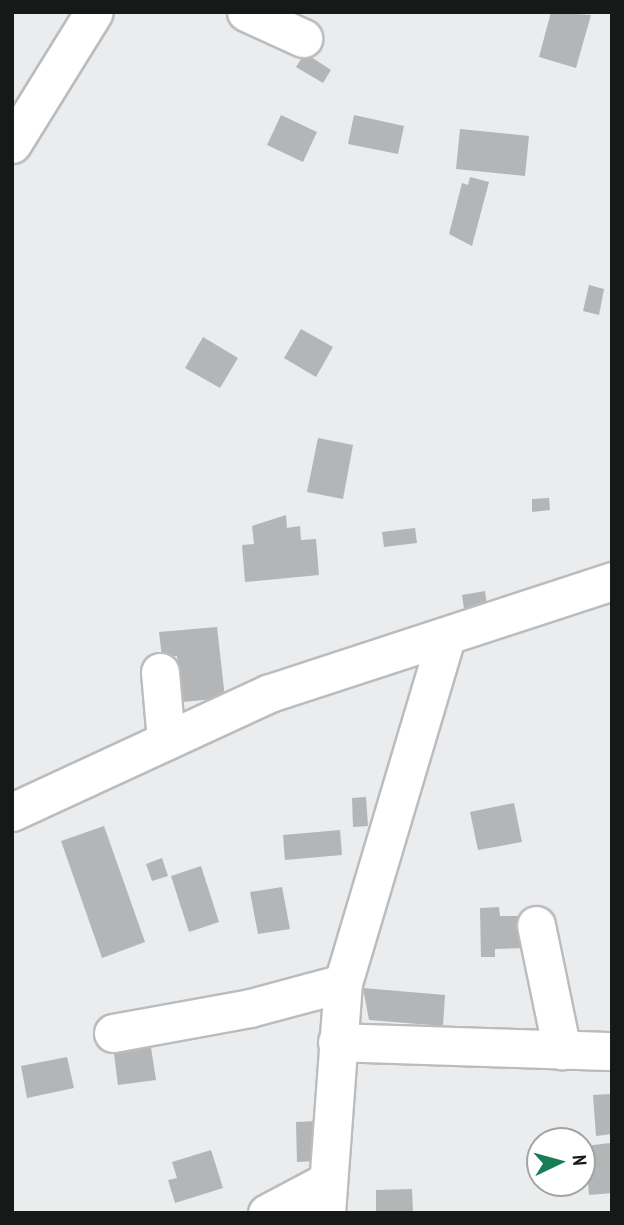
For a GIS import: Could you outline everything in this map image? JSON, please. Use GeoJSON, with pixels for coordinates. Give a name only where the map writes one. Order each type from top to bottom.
{"type":"FeatureCollection","features":[{"type":"Feature","properties":{"kind":"street"},"geometry":{"type":"LineString","coordinates":[[12,144],[94,12]]}},
{"type":"Feature","properties":{"kind":"street"},"geometry":{"type":"LineString","coordinates":[[246,12],[303,38]]}},
{"type":"Feature","properties":{"kind":"street"},"geometry":{"type":"LineString","coordinates":[[12,812],[270,692],[612,581]]}},
{"type":"Feature","properties":{"kind":"street"},"geometry":{"type":"LineString","coordinates":[[267,1213],[325,1198],[342,983],[446,636]]}},
{"type":"Feature","properties":{"kind":"street"},"geometry":{"type":"LineString","coordinates":[[160,672],[166,741]]}},
{"type":"Feature","properties":{"kind":"street"},"geometry":{"type":"LineString","coordinates":[[537,925],[562,1050]]}},
{"type":"Feature","properties":{"kind":"street"},"geometry":{"type":"LineString","coordinates":[[113,1033],[250,1008],[342,983]]}},
{"type":"Feature","properties":{"kind":"street"},"geometry":{"type":"LineString","coordinates":[[337,1042],[612,1051]]}},
{"type":"Feature","properties":{"kind":"building"},"geometry":{"type":"Polygon","coordinates":[[[551,12],[591,15],[576,68],[539,57],[551,12]]]}},
{"type":"Feature","properties":{"kind":"building"},"geometry":{"type":"Polygon","coordinates":[[[305,53],[331,70],[323,83],[296,67],[305,53]]]}},
{"type":"Feature","properties":{"kind":"building"},"geometry":{"type":"Polygon","coordinates":[[[281,115],[317,132],[303,162],[267,145],[281,115]]]}},
{"type":"Feature","properties":{"kind":"building"},"geometry":{"type":"Polygon","coordinates":[[[354,115],[404,126],[398,154],[348,144],[354,115]]]}},
{"type":"Feature","properties":{"kind":"building"},"geometry":{"type":"Polygon","coordinates":[[[460,129],[529,136],[525,176],[456,169],[460,129]]]}},
{"type":"Feature","properties":{"kind":"building"},"geometry":{"type":"Polygon","coordinates":[[[470,177],[489,182],[472,246],[449,234],[462,183],[468,185],[470,177]]]}},
{"type":"Feature","properties":{"kind":"building"},"geometry":{"type":"Polygon","coordinates":[[[589,285],[604,289],[599,315],[583,311],[589,285]]]}},
{"type":"Feature","properties":{"kind":"building"},"geometry":{"type":"Polygon","coordinates":[[[301,329],[333,347],[316,377],[284,358],[301,329]]]}},
{"type":"Feature","properties":{"kind":"building"},"geometry":{"type":"Polygon","coordinates":[[[203,337],[238,358],[220,388],[185,368],[203,337]]]}},
{"type":"Feature","properties":{"kind":"building"},"geometry":{"type":"Polygon","coordinates":[[[318,438],[353,445],[343,499],[307,492],[318,438]]]}},
{"type":"Feature","properties":{"kind":"building"},"geometry":{"type":"Polygon","coordinates":[[[549,498],[550,510],[532,512],[532,499],[549,498]]]}},
{"type":"Feature","properties":{"kind":"building"},"geometry":{"type":"Polygon","coordinates":[[[286,515],[287,528],[300,526],[301,540],[316,539],[319,575],[245,582],[242,545],[254,544],[252,526],[286,515]]]}},
{"type":"Feature","properties":{"kind":"building"},"geometry":{"type":"Polygon","coordinates":[[[415,528],[417,543],[384,547],[382,532],[415,528]]]}},
{"type":"Feature","properties":{"kind":"building"},"geometry":{"type":"Polygon","coordinates":[[[485,591],[487,606],[464,609],[462,595],[485,591]]]}},
{"type":"Feature","properties":{"kind":"building"},"geometry":{"type":"Polygon","coordinates":[[[217,627],[225,698],[182,702],[177,656],[162,657],[159,632],[217,627]]]}},
{"type":"Feature","properties":{"kind":"building"},"geometry":{"type":"Polygon","coordinates":[[[366,797],[368,826],[353,827],[352,798],[366,797]]]}},
{"type":"Feature","properties":{"kind":"building"},"geometry":{"type":"Polygon","coordinates":[[[514,803],[522,842],[478,850],[470,812],[514,803]]]}},
{"type":"Feature","properties":{"kind":"building"},"geometry":{"type":"Polygon","coordinates":[[[104,826],[145,942],[102,958],[61,841],[104,826]]]}},
{"type":"Feature","properties":{"kind":"building"},"geometry":{"type":"Polygon","coordinates":[[[340,830],[342,855],[285,860],[283,835],[340,830]]]}},
{"type":"Feature","properties":{"kind":"building"},"geometry":{"type":"Polygon","coordinates":[[[162,858],[168,876],[152,881],[146,864],[162,858]]]}},
{"type":"Feature","properties":{"kind":"building"},"geometry":{"type":"Polygon","coordinates":[[[201,866],[219,922],[189,932],[171,876],[201,866]]]}},
{"type":"Feature","properties":{"kind":"building"},"geometry":{"type":"Polygon","coordinates":[[[282,887],[290,929],[258,934],[250,892],[282,887]]]}},
{"type":"Feature","properties":{"kind":"building"},"geometry":{"type":"Polygon","coordinates":[[[499,907],[500,916],[528,916],[529,948],[495,949],[495,957],[481,957],[480,908],[499,907]]]}},
{"type":"Feature","properties":{"kind":"building"},"geometry":{"type":"Polygon","coordinates":[[[363,988],[445,995],[443,1026],[369,1020],[363,988]]]}},
{"type":"Feature","properties":{"kind":"building"},"geometry":{"type":"Polygon","coordinates":[[[150,1041],[156,1080],[118,1085],[113,1046],[150,1041]]]}},
{"type":"Feature","properties":{"kind":"building"},"geometry":{"type":"Polygon","coordinates":[[[67,1057],[74,1088],[27,1098],[21,1066],[67,1057]]]}},
{"type":"Feature","properties":{"kind":"building"},"geometry":{"type":"Polygon","coordinates":[[[610,1094],[612,1134],[596,1136],[593,1095],[610,1094]]]}},
{"type":"Feature","properties":{"kind":"building"},"geometry":{"type":"Polygon","coordinates":[[[315,1121],[315,1161],[297,1162],[296,1122],[315,1121]]]}},
{"type":"Feature","properties":{"kind":"building"},"geometry":{"type":"Polygon","coordinates":[[[610,1143],[612,1193],[596,1194],[596,1145],[610,1143]]]}},
{"type":"Feature","properties":{"kind":"building"},"geometry":{"type":"Polygon","coordinates":[[[211,1150],[223,1188],[175,1203],[168,1180],[177,1178],[172,1162],[211,1150]]]}},
{"type":"Feature","properties":{"kind":"building"},"geometry":{"type":"Polygon","coordinates":[[[412,1189],[413,1213],[376,1213],[376,1190],[412,1189]]]}}]}
